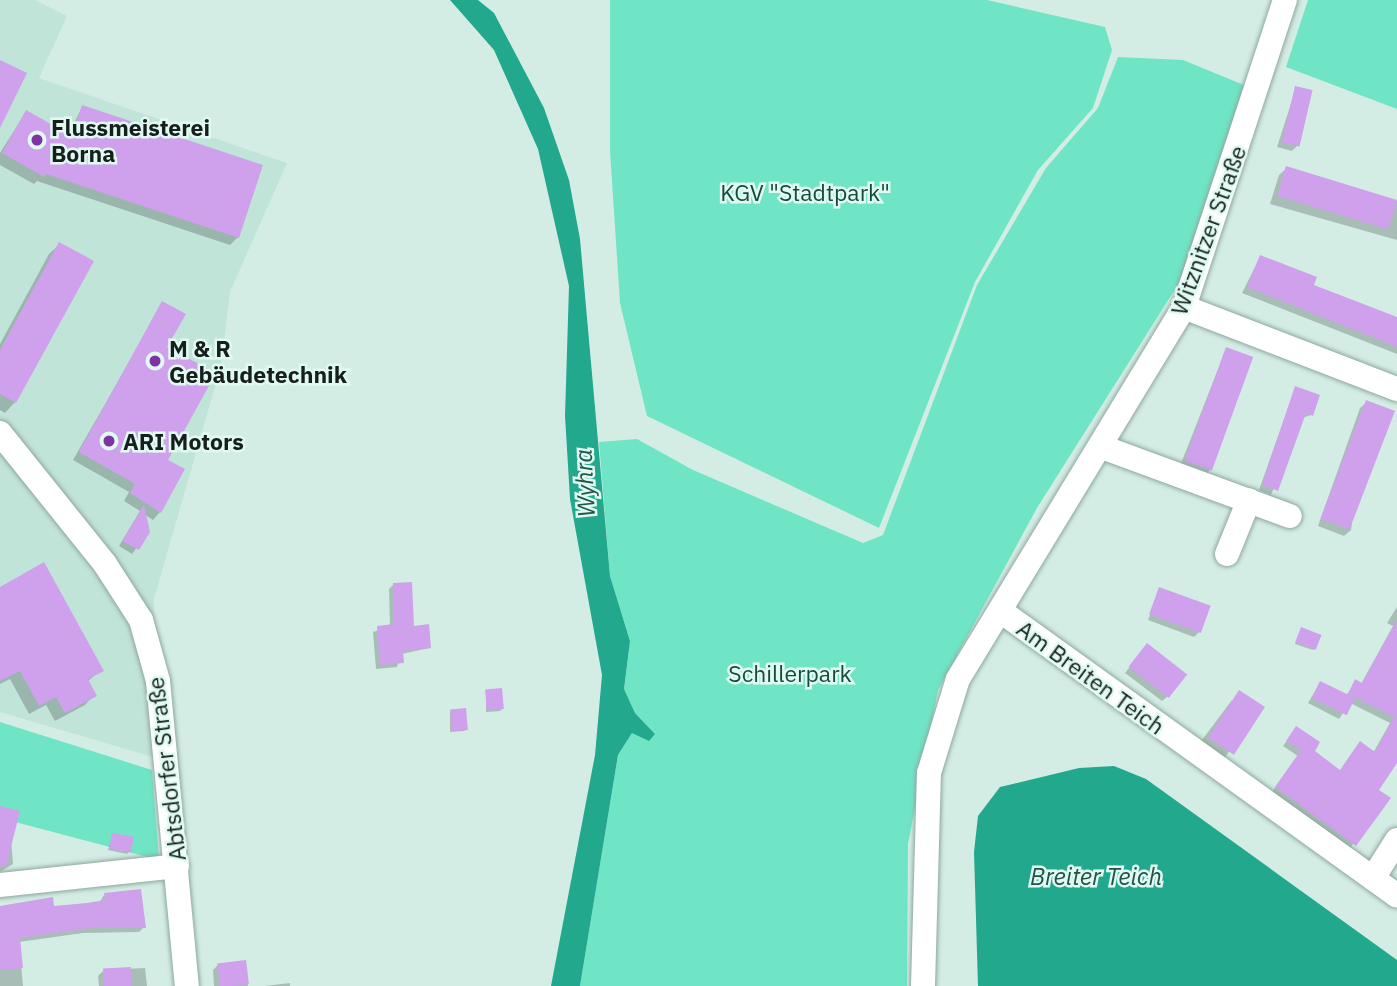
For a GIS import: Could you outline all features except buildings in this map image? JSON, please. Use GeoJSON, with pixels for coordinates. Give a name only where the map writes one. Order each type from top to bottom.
{"type":"FeatureCollection","features":[{"type":"Feature","properties":{"kind":"street","name":"Witznitzer Straße"},"geometry":{"type":"LineString","coordinates":[[1002,612],[1184,307],[1285,0]]}},
{"type":"Feature","properties":{"kind":"street"},"geometry":{"type":"LineString","coordinates":[[1184,307],[1397,389]]}},
{"type":"Feature","properties":{"kind":"street","name":"Abtsdorfer Straße"},"geometry":{"type":"LineString","coordinates":[[0,433],[105,564],[141,620],[158,681],[187,986]]}},
{"type":"Feature","properties":{"kind":"street"},"geometry":{"type":"LineString","coordinates":[[1102,447],[1290,516]]}},
{"type":"Feature","properties":{"kind":"street"},"geometry":{"type":"LineString","coordinates":[[1227,554],[1249,500]]}},
{"type":"Feature","properties":{"kind":"street","name":"Am Breiten Teich"},"geometry":{"type":"LineString","coordinates":[[923,986],[923,890],[933,748],[958,679],[1002,612],[1397,895]]}},
{"type":"Feature","properties":{"kind":"street"},"geometry":{"type":"LineString","coordinates":[[1373,878],[1397,840]]}},
{"type":"Feature","properties":{"kind":"street"},"geometry":{"type":"LineString","coordinates":[[0,886],[177,866]]}},
{"type":"Feature","properties":{"kind":"shaded area"},"geometry":{"type":"Polygon","coordinates":[[[0,0],[35,0],[67,16],[39,78],[287,163],[230,292],[221,366],[154,599],[153,757],[0,712],[0,0]]]}},
{"type":"Feature","properties":{"kind":"green space","name":"KGV \"Stadtpark\""},"geometry":{"type":"Polygon","coordinates":[[[610,0],[987,0],[1105,27],[1112,50],[1093,108],[1038,170],[975,282],[879,528],[647,416],[620,303],[610,151],[610,0]]]}},
{"type":"Feature","properties":{"kind":"green space"},"geometry":{"type":"Polygon","coordinates":[[[1308,0],[1397,0],[1397,109],[1286,67],[1308,0]]]}},
{"type":"Feature","properties":{"kind":"green space","name":"Schillerpark"},"geometry":{"type":"Polygon","coordinates":[[[1118,57],[1183,60],[1244,85],[1189,267],[1037,508],[938,690],[908,844],[907,986],[580,986],[618,755],[632,733],[655,734],[635,713],[624,689],[630,641],[610,576],[599,442],[637,439],[693,470],[863,543],[883,535],[977,285],[1046,168],[1098,108],[1118,57]]]}},
{"type":"Feature","properties":{"kind":"green space"},"geometry":{"type":"Polygon","coordinates":[[[0,722],[152,770],[159,860],[0,818],[0,722]]]}},
{"type":"Feature","properties":{"kind":"water","name":"Wyhra"},"geometry":{"type":"Polygon","coordinates":[[[450,0],[478,0],[494,13],[544,108],[569,180],[580,239],[610,576],[630,641],[624,689],[635,713],[655,734],[649,741],[632,733],[618,755],[580,986],[551,986],[595,755],[602,675],[570,499],[565,416],[569,286],[538,149],[494,50],[450,0]]]}},
{"type":"Feature","properties":{"kind":"water","name":"Breiter Teich"},"geometry":{"type":"Polygon","coordinates":[[[1114,766],[1146,779],[1397,960],[1397,986],[978,986],[974,852],[978,816],[1000,787],[1079,768],[1114,766]]]}},
{"type":"Feature","properties":{"kind":"place","name":"Flussmeisterei Borna"},"geometry":{"type":"Point","coordinates":[37,140]}},
{"type":"Feature","properties":{"kind":"place","name":"M & R Gebäudetechnik"},"geometry":{"type":"Point","coordinates":[155,361]}},
{"type":"Feature","properties":{"kind":"place","name":"ARI Motors"},"geometry":{"type":"Point","coordinates":[109,441]}}]}
